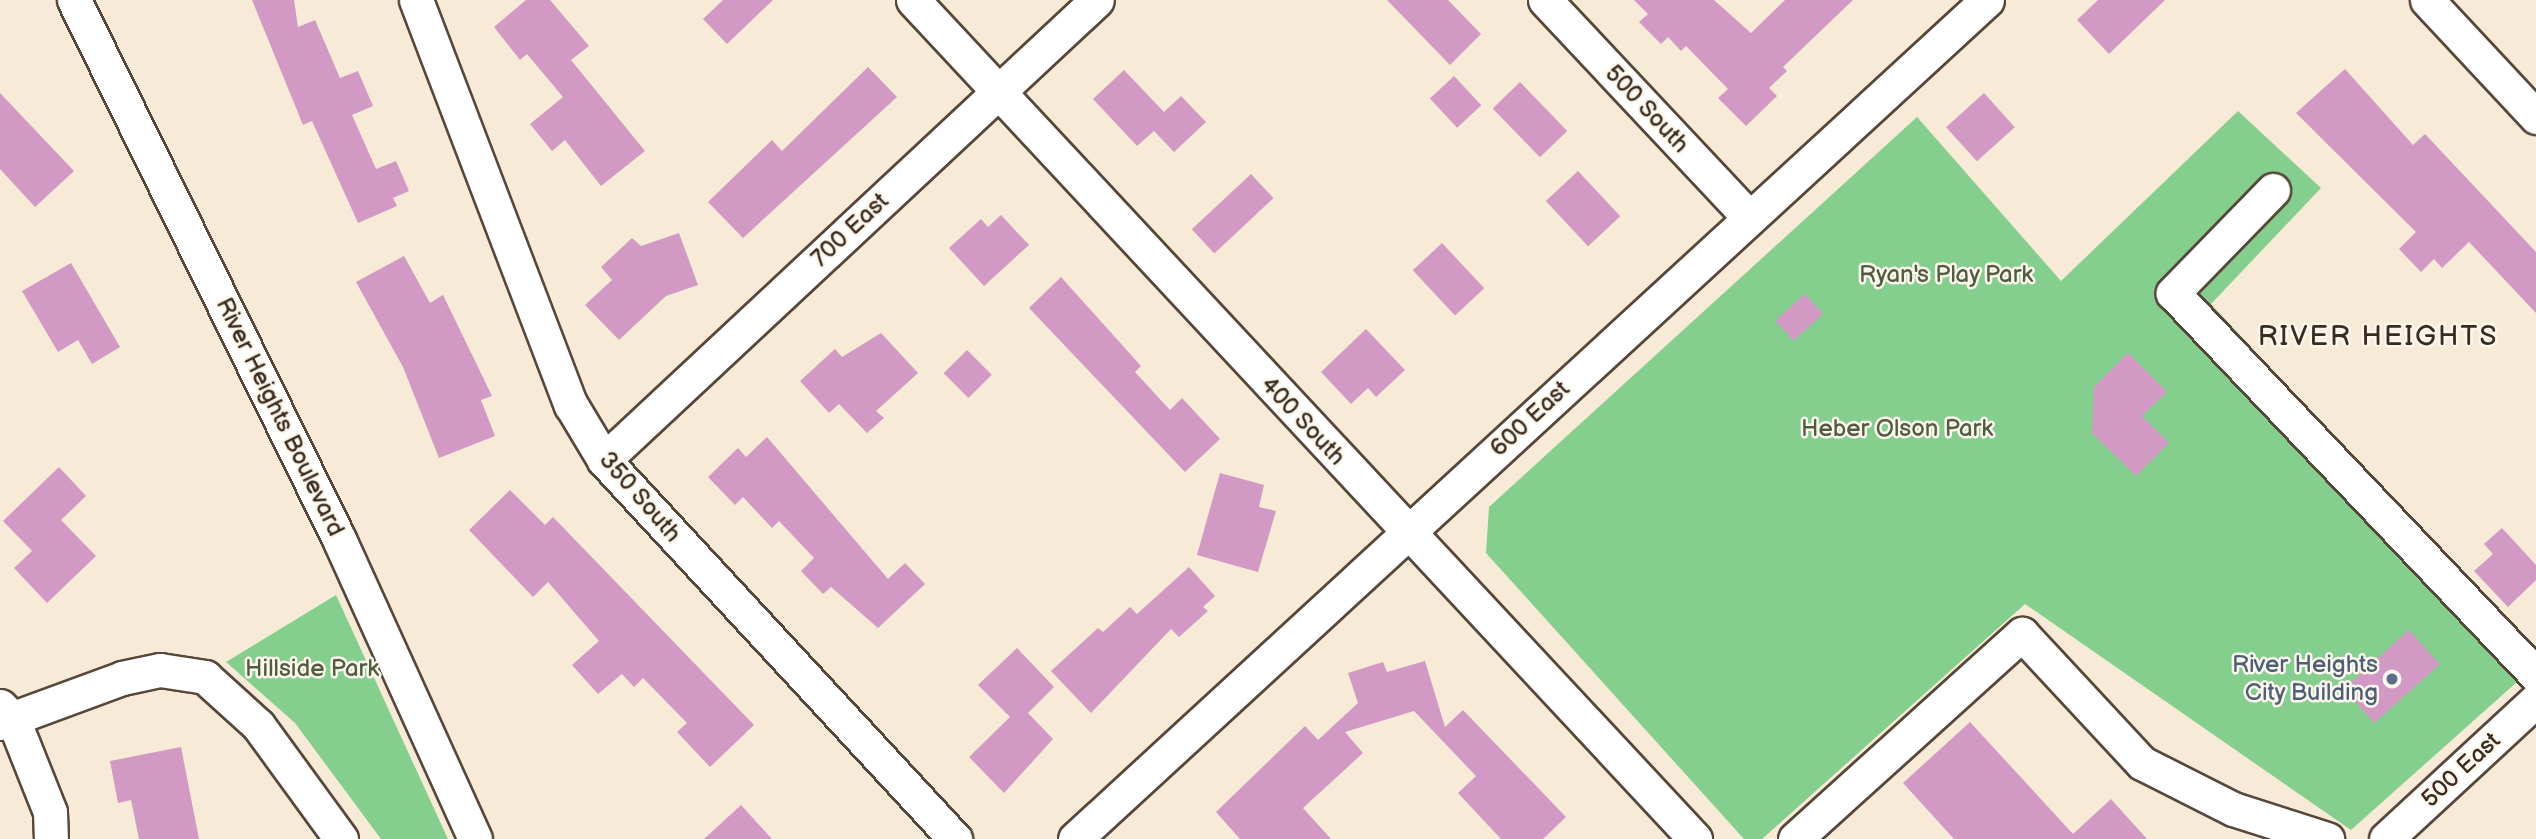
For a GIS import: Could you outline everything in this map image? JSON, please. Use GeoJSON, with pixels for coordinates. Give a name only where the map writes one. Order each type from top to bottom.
{"type":"FeatureCollection","features":[{"type":"Feature","properties":{"kind":"street","name":"River Heights Boulevard"},"geometry":{"type":"LineString","coordinates":[[74,0],[333,527],[475,839]]}},
{"type":"Feature","properties":{"kind":"street","name":"350 South"},"geometry":{"type":"LineString","coordinates":[[416,0],[571,405],[604,460],[955,839]]}},
{"type":"Feature","properties":{"kind":"street","name":"400 South"},"geometry":{"type":"LineString","coordinates":[[913,0],[1695,839]]}},
{"type":"Feature","properties":{"kind":"street","name":"700 East"},"geometry":{"type":"LineString","coordinates":[[604,460],[1097,0]]}},
{"type":"Feature","properties":{"kind":"street","name":"500 South"},"geometry":{"type":"LineString","coordinates":[[1545,0],[1749,217]]}},
{"type":"Feature","properties":{"kind":"street","name":"600 East"},"geometry":{"type":"LineString","coordinates":[[1075,839],[1987,0]]}},
{"type":"Feature","properties":{"kind":"street"},"geometry":{"type":"LineString","coordinates":[[2427,0],[2536,117]]}},
{"type":"Feature","properties":{"kind":"street"},"geometry":{"type":"LineString","coordinates":[[2273,190],[2173,293],[2536,675]]}},
{"type":"Feature","properties":{"kind":"street"},"geometry":{"type":"LineString","coordinates":[[1795,839],[2022,634],[2141,763],[2233,809],[2327,839]]}},
{"type":"Feature","properties":{"kind":"street"},"geometry":{"type":"LineString","coordinates":[[51,839],[50,812],[4,716],[160,670],[205,677],[258,725],[341,839]]}},
{"type":"Feature","properties":{"kind":"street","name":"500 East"},"geometry":{"type":"LineString","coordinates":[[2387,839],[2536,700]]}},
{"type":"Feature","properties":{"kind":"green space","name":"Heber Olson Park"},"geometry":{"type":"Polygon","coordinates":[[[2238,111],[2321,188],[2211,304],[2536,652],[2536,665],[2351,830],[2025,604],[1762,839],[1744,839],[1486,553],[1489,507],[1917,117],[2061,281],[2238,111]]]}},
{"type":"Feature","properties":{"kind":"green space","name":"Hillside Park"},"geometry":{"type":"Polygon","coordinates":[[[336,595],[448,839],[381,839],[295,723],[226,662],[336,595]]]}},
{"type":"Feature","properties":{"kind":"building"},"geometry":{"type":"Polygon","coordinates":[[[252,0],[294,0],[298,27],[315,20],[340,78],[358,71],[373,106],[352,115],[376,169],[396,161],[409,191],[393,198],[397,206],[358,223],[312,121],[303,125],[252,0]]]}},
{"type":"Feature","properties":{"kind":"building"},"geometry":{"type":"Polygon","coordinates":[[[526,0],[550,0],[589,46],[571,60],[645,151],[601,186],[565,140],[552,151],[530,124],[563,97],[527,54],[520,60],[494,27],[526,0]]]}},
{"type":"Feature","properties":{"kind":"building"},"geometry":{"type":"Polygon","coordinates":[[[723,0],[773,0],[727,44],[703,19],[723,0]]]}},
{"type":"Feature","properties":{"kind":"building"},"geometry":{"type":"Polygon","coordinates":[[[1387,0],[1448,0],[1481,34],[1450,65],[1387,0]]]}},
{"type":"Feature","properties":{"kind":"building"},"geometry":{"type":"Polygon","coordinates":[[[1634,0],[1714,0],[1751,33],[1785,0],[1853,0],[1783,67],[1787,71],[1769,88],[1777,96],[1746,126],[1718,98],[1728,89],[1686,46],[1681,51],[1668,37],[1661,44],[1639,22],[1648,14],[1634,0]]]}},
{"type":"Feature","properties":{"kind":"building"},"geometry":{"type":"Polygon","coordinates":[[[2098,0],[2165,0],[2109,54],[2077,20],[2098,0]]]}},
{"type":"Feature","properties":{"kind":"building"},"geometry":{"type":"Polygon","coordinates":[[[868,67],[897,97],[743,238],[708,202],[772,140],[782,151],[868,67]]]}},
{"type":"Feature","properties":{"kind":"building"},"geometry":{"type":"Polygon","coordinates":[[[2345,69],[2413,145],[2425,134],[2536,252],[2536,313],[2469,242],[2442,268],[2434,259],[2421,272],[2399,249],[2416,232],[2296,113],[2345,69]]]}},
{"type":"Feature","properties":{"kind":"building"},"geometry":{"type":"Polygon","coordinates":[[[1124,70],[1164,112],[1181,96],[1206,122],[1174,152],[1154,131],[1137,146],[1093,99],[1124,70]]]}},
{"type":"Feature","properties":{"kind":"building"},"geometry":{"type":"Polygon","coordinates":[[[1454,76],[1481,105],[1457,128],[1430,99],[1454,76]]]}},
{"type":"Feature","properties":{"kind":"building"},"geometry":{"type":"Polygon","coordinates":[[[1520,82],[1567,131],[1540,157],[1493,108],[1520,82]]]}},
{"type":"Feature","properties":{"kind":"building"},"geometry":{"type":"Polygon","coordinates":[[[0,93],[74,171],[35,207],[0,169],[0,93]]]}},
{"type":"Feature","properties":{"kind":"building"},"geometry":{"type":"Polygon","coordinates":[[[1984,93],[2015,127],[1977,161],[1946,127],[1984,93]]]}},
{"type":"Feature","properties":{"kind":"building"},"geometry":{"type":"Polygon","coordinates":[[[1578,171],[1620,216],[1588,246],[1546,201],[1578,171]]]}},
{"type":"Feature","properties":{"kind":"building"},"geometry":{"type":"Polygon","coordinates":[[[1251,174],[1274,198],[1214,253],[1192,229],[1251,174]]]}},
{"type":"Feature","properties":{"kind":"building"},"geometry":{"type":"Polygon","coordinates":[[[1001,215],[1029,245],[984,286],[949,248],[981,219],[988,227],[1001,215]]]}},
{"type":"Feature","properties":{"kind":"building"},"geometry":{"type":"Polygon","coordinates":[[[679,233],[698,285],[666,296],[619,340],[585,305],[612,280],[601,267],[632,238],[641,246],[679,233]]]}},
{"type":"Feature","properties":{"kind":"building"},"geometry":{"type":"Polygon","coordinates":[[[1442,243],[1484,288],[1455,316],[1413,270],[1442,243]]]}},
{"type":"Feature","properties":{"kind":"building"},"geometry":{"type":"Polygon","coordinates":[[[404,256],[430,303],[443,295],[492,396],[481,400],[495,436],[439,458],[403,367],[356,282],[404,256]]]}},
{"type":"Feature","properties":{"kind":"building"},"geometry":{"type":"Polygon","coordinates":[[[71,263],[120,347],[92,364],[78,340],[58,352],[22,291],[71,263]]]}},
{"type":"Feature","properties":{"kind":"building"},"geometry":{"type":"Polygon","coordinates":[[[1061,277],[1141,366],[1135,372],[1170,410],[1182,398],[1220,439],[1185,472],[1029,308],[1061,277]]]}},
{"type":"Feature","properties":{"kind":"building"},"geometry":{"type":"Polygon","coordinates":[[[1805,294],[1823,314],[1793,341],[1775,321],[1805,294]]]}},
{"type":"Feature","properties":{"kind":"building"},"geometry":{"type":"Polygon","coordinates":[[[1366,329],[1405,370],[1376,397],[1368,388],[1351,404],[1321,372],[1366,329]]]}},
{"type":"Feature","properties":{"kind":"building"},"geometry":{"type":"Polygon","coordinates":[[[881,333],[918,373],[876,411],[884,418],[867,433],[839,404],[829,413],[800,381],[835,349],[842,357],[881,333]]]}},
{"type":"Feature","properties":{"kind":"building"},"geometry":{"type":"Polygon","coordinates":[[[967,350],[992,375],[968,398],[944,373],[967,350]]]}},
{"type":"Feature","properties":{"kind":"building"},"geometry":{"type":"Polygon","coordinates":[[[2128,353],[2167,392],[2142,416],[2169,443],[2136,476],[2092,433],[2094,387],[2128,353]]]}},
{"type":"Feature","properties":{"kind":"building"},"geometry":{"type":"Polygon","coordinates":[[[767,437],[888,579],[905,563],[925,584],[878,628],[831,587],[823,594],[801,571],[814,558],[779,521],[772,528],[743,497],[735,505],[708,477],[738,448],[746,457],[767,437]]]}},
{"type":"Feature","properties":{"kind":"building"},"geometry":{"type":"Polygon","coordinates":[[[59,467],[86,496],[61,520],[96,556],[47,603],[14,568],[32,551],[3,521],[59,467]]]}},
{"type":"Feature","properties":{"kind":"building"},"geometry":{"type":"Polygon","coordinates":[[[1220,473],[1264,485],[1259,507],[1276,511],[1258,572],[1197,555],[1220,473]]]}},
{"type":"Feature","properties":{"kind":"building"},"geometry":{"type":"Polygon","coordinates":[[[510,490],[545,525],[553,517],[754,725],[710,767],[677,732],[687,723],[643,678],[634,687],[622,674],[598,694],[572,665],[599,641],[548,582],[533,597],[469,530],[510,490]]]}},
{"type":"Feature","properties":{"kind":"building"},"geometry":{"type":"Polygon","coordinates":[[[2502,528],[2536,565],[2536,580],[2508,607],[2474,571],[2493,554],[2484,544],[2502,528]]]}},
{"type":"Feature","properties":{"kind":"building"},"geometry":{"type":"Polygon","coordinates":[[[1189,567],[1215,596],[1203,607],[1208,611],[1179,637],[1171,629],[1091,713],[1051,671],[1098,628],[1103,632],[1130,607],[1137,614],[1189,567]]]}},
{"type":"Feature","properties":{"kind":"building"},"geometry":{"type":"Polygon","coordinates":[[[2409,630],[2440,664],[2374,723],[2344,689],[2409,630]]]}},
{"type":"Feature","properties":{"kind":"building"},"geometry":{"type":"Polygon","coordinates":[[[1017,648],[1054,687],[1028,713],[1053,739],[1004,793],[969,757],[1010,717],[978,685],[1017,648]]]}},
{"type":"Feature","properties":{"kind":"building"},"geometry":{"type":"Polygon","coordinates":[[[1425,661],[1445,727],[1463,710],[1566,817],[1543,839],[1501,839],[1458,793],[1476,776],[1414,711],[1345,732],[1363,753],[1303,808],[1331,839],[1240,839],[1216,812],[1305,726],[1318,740],[1358,703],[1348,673],[1383,662],[1387,672],[1425,661]]]}},
{"type":"Feature","properties":{"kind":"building"},"geometry":{"type":"Polygon","coordinates":[[[1970,722],[2073,834],[2111,799],[2147,839],[1954,839],[1903,783],[1970,722]]]}},
{"type":"Feature","properties":{"kind":"building"},"geometry":{"type":"Polygon","coordinates":[[[181,747],[199,839],[139,839],[131,800],[118,803],[110,761],[181,747]]]}},
{"type":"Feature","properties":{"kind":"building"},"geometry":{"type":"Polygon","coordinates":[[[741,805],[772,839],[704,839],[741,805]]]}},
{"type":"Feature","properties":{"kind":"place","name":"River Heights City Building"},"geometry":{"type":"Point","coordinates":[2392,679]}},
{"type":"Feature","properties":{"kind":"district","name":"RIVER HEIGHTS"},"geometry":{"type":"Point","coordinates":[2378,337]}},
{"type":"Feature","properties":{"kind":"park label","name":"Ryan's Play Park"},"geometry":{"type":"Point","coordinates":[1946,275]}}]}
